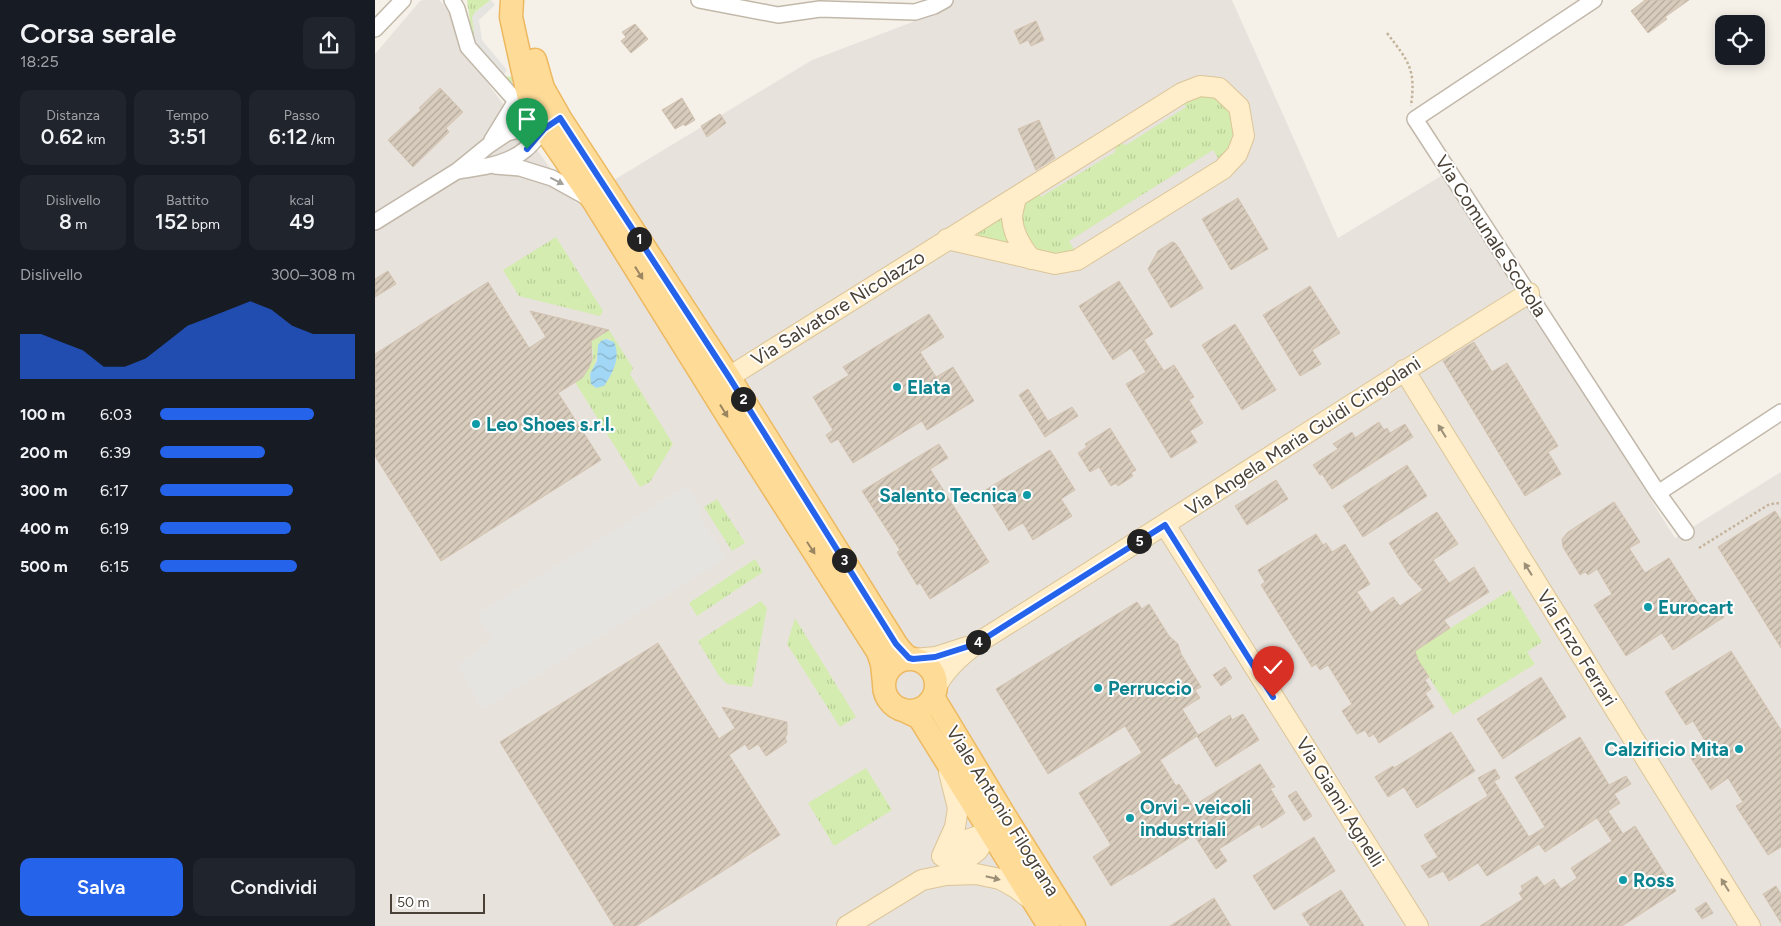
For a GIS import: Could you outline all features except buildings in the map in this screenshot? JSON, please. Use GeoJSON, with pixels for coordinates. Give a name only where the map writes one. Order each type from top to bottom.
{"type":"FeatureCollection","features":[{"type":"Feature","properties":{"kind":"main road"},"geometry":{"type":"LineString","coordinates":[[512,0],[511,17],[529,94],[552,123],[729,377],[896,644],[909,658],[928,666],[935,680],[934,693],[929,703],[915,710],[901,709],[888,699],[878,652],[594,202],[552,123]]}},
{"type":"Feature","properties":{"kind":"main road"},"geometry":{"type":"LineString","coordinates":[[517,0],[523,15],[529,94]]}},
{"type":"Feature","properties":{"kind":"main road"},"geometry":{"type":"LineString","coordinates":[[884,683],[886,675],[897,662],[913,659]]}},
{"type":"Feature","properties":{"kind":"main road","name":"Viale Antonio Filograna"},"geometry":{"type":"LineString","coordinates":[[934,693],[999,826],[1033,901],[1049,926]]}},
{"type":"Feature","properties":{"kind":"main road","name":"Viale Antonio Filograna"},"geometry":{"type":"LineString","coordinates":[[901,709],[918,717],[946,761],[999,826],[1074,926]]}},
{"type":"Feature","properties":{"kind":"street"},"geometry":{"type":"LineString","coordinates":[[375,29],[403,0]]}},
{"type":"Feature","properties":{"kind":"street"},"geometry":{"type":"LineString","coordinates":[[452,0],[457,9],[467,47],[529,94],[489,145]]}},
{"type":"Feature","properties":{"kind":"street"},"geometry":{"type":"LineString","coordinates":[[699,0],[778,15],[820,9],[915,12],[945,0]]}},
{"type":"Feature","properties":{"kind":"street"},"geometry":{"type":"LineString","coordinates":[[1415,119],[1594,0]]}},
{"type":"Feature","properties":{"kind":"street","name":"Via Salvatore Nicolazzo"},"geometry":{"type":"LineString","coordinates":[[729,377],[947,239],[1182,93],[1200,86],[1219,88],[1239,107],[1244,136],[1237,154],[1223,169],[1077,260],[1055,264],[947,239]]}},
{"type":"Feature","properties":{"kind":"street","name":"Via Comunale Scotola"},"geometry":{"type":"LineString","coordinates":[[1415,119],[1659,494],[1686,532]]}},
{"type":"Feature","properties":{"kind":"street"},"geometry":{"type":"LineString","coordinates":[[375,222],[457,171],[507,133],[552,123]]}},
{"type":"Feature","properties":{"kind":"street"},"geometry":{"type":"LineString","coordinates":[[457,171],[493,165],[527,149],[552,123]]}},
{"type":"Feature","properties":{"kind":"street"},"geometry":{"type":"LineString","coordinates":[[493,165],[520,168],[552,178],[594,202]]}},
{"type":"Feature","properties":{"kind":"street"},"geometry":{"type":"LineString","coordinates":[[1016,197],[1012,217],[1021,248],[1031,259]]}},
{"type":"Feature","properties":{"kind":"street","name":"Via Angela Maria Guidi Cingolani"},"geometry":{"type":"LineString","coordinates":[[976,644],[1165,525],[1404,370],[1529,293]]}},
{"type":"Feature","properties":{"kind":"street","name":"Via Enzo Ferrari"},"geometry":{"type":"LineString","coordinates":[[1404,370],[1751,926]]}},
{"type":"Feature","properties":{"kind":"street"},"geometry":{"type":"LineString","coordinates":[[1659,494],[1781,412]]}},
{"type":"Feature","properties":{"kind":"street"},"geometry":{"type":"LineString","coordinates":[[740,436],[759,424]]}},
{"type":"Feature","properties":{"kind":"street","name":"Via Gianni Agnelli"},"geometry":{"type":"LineString","coordinates":[[1165,525],[1418,926]]}},
{"type":"Feature","properties":{"kind":"street"},"geometry":{"type":"LineString","coordinates":[[913,659],[935,657],[976,644]]}},
{"type":"Feature","properties":{"kind":"street"},"geometry":{"type":"LineString","coordinates":[[934,693],[940,678],[964,653],[976,644]]}},
{"type":"Feature","properties":{"kind":"street"},"geometry":{"type":"LineString","coordinates":[[944,865],[955,827],[958,808],[946,761]]}},
{"type":"Feature","properties":{"kind":"street"},"geometry":{"type":"LineString","coordinates":[[847,926],[944,865],[959,843],[999,826]]}},
{"type":"Feature","properties":{"kind":"street"},"geometry":{"type":"LineString","coordinates":[[944,865],[999,879],[1016,888],[1033,901]]}},
{"type":"Feature","properties":{"kind":"path"},"geometry":{"type":"LineString","coordinates":[[1387,33],[1405,58],[1411,71],[1413,89],[1411,110],[1415,119]]}},
{"type":"Feature","properties":{"kind":"path"},"geometry":{"type":"LineString","coordinates":[[1699,548],[1768,505],[1781,504]]}},
{"type":"Feature","properties":{"kind":"shaded area"},"geometry":{"type":"Polygon","coordinates":[[[439,0],[453,14],[464,51],[576,203],[812,60],[910,23],[953,0],[1232,0],[1338,238],[1446,173],[1675,538],[1781,472],[1781,926],[375,926],[375,54],[420,1],[439,0]]]}},
{"type":"Feature","properties":{"kind":"shaded area"},"geometry":{"type":"Polygon","coordinates":[[[491,0],[495,5],[479,20],[482,40],[507,70],[503,76],[475,42],[472,17],[475,12],[491,0]]]}},
{"type":"Feature","properties":{"kind":"shaded area"},"geometry":{"type":"Polygon","coordinates":[[[687,486],[702,509],[697,512],[726,558],[483,709],[457,665],[493,640],[477,614],[687,486]]]}},
{"type":"Feature","properties":{"kind":"green space"},"geometry":{"type":"Polygon","coordinates":[[[467,0],[491,0],[475,12],[475,42],[503,76],[513,77],[514,80],[512,82],[506,82],[473,43],[467,0]]]}},
{"type":"Feature","properties":{"kind":"green space"},"geometry":{"type":"Polygon","coordinates":[[[1198,93],[1219,98],[1234,114],[1236,140],[1220,161],[1213,150],[1069,241],[1076,252],[1061,255],[1047,254],[1035,248],[1027,238],[1022,227],[1022,214],[1027,202],[1037,190],[1041,197],[1115,152],[1116,142],[1126,145],[1186,107],[1182,100],[1198,93]]]}},
{"type":"Feature","properties":{"kind":"green space"},"geometry":{"type":"Polygon","coordinates":[[[1007,212],[1016,249],[966,237],[1007,212]]]}},
{"type":"Feature","properties":{"kind":"green space"},"geometry":{"type":"Polygon","coordinates":[[[556,237],[603,311],[600,316],[519,296],[503,270],[556,237]]]}},
{"type":"Feature","properties":{"kind":"green space"},"geometry":{"type":"Polygon","coordinates":[[[609,330],[633,368],[630,374],[673,444],[650,482],[640,487],[575,382],[588,369],[592,360],[593,354],[590,342],[609,330]],[[610,339],[601,341],[596,362],[590,374],[604,386],[613,371],[610,339]]]}},
{"type":"Feature","properties":{"kind":"green space"},"geometry":{"type":"Polygon","coordinates":[[[717,499],[745,543],[732,551],[704,507],[717,499]]]}},
{"type":"Feature","properties":{"kind":"green space"},"geometry":{"type":"Polygon","coordinates":[[[755,559],[763,572],[697,616],[689,603],[755,559]]]}},
{"type":"Feature","properties":{"kind":"green space"},"geometry":{"type":"Polygon","coordinates":[[[1510,590],[1542,642],[1527,652],[1535,664],[1453,715],[1413,652],[1510,590]]]}},
{"type":"Feature","properties":{"kind":"green space"},"geometry":{"type":"Polygon","coordinates":[[[761,601],[767,608],[752,687],[727,684],[719,676],[698,641],[761,601]]]}},
{"type":"Feature","properties":{"kind":"green space"},"geometry":{"type":"Polygon","coordinates":[[[795,618],[856,717],[840,727],[787,644],[795,618]]]}},
{"type":"Feature","properties":{"kind":"green space"},"geometry":{"type":"Polygon","coordinates":[[[866,768],[892,810],[834,846],[808,803],[866,768]]]}},
{"type":"Feature","properties":{"kind":"water"},"geometry":{"type":"Polygon","coordinates":[[[606,339],[614,342],[617,353],[616,359],[613,370],[604,386],[596,388],[591,384],[590,374],[597,361],[598,345],[606,339]]]}},
{"type":"Feature","properties":{"kind":"place","name":"Elata"},"geometry":{"type":"Point","coordinates":[897,387]}},
{"type":"Feature","properties":{"kind":"place","name":"Leo Shoes s.r.l."},"geometry":{"type":"Point","coordinates":[476,424]}},
{"type":"Feature","properties":{"kind":"place","name":"Salento Tecnica"},"geometry":{"type":"Point","coordinates":[1027,495]}},
{"type":"Feature","properties":{"kind":"place","name":"Eurocart"},"geometry":{"type":"Point","coordinates":[1648,607]}},
{"type":"Feature","properties":{"kind":"place","name":"Perruccio"},"geometry":{"type":"Point","coordinates":[1098,688]}},
{"type":"Feature","properties":{"kind":"place","name":"Calzificio Mita"},"geometry":{"type":"Point","coordinates":[1739,749]}},
{"type":"Feature","properties":{"kind":"place","name":"Orvi - veicoli industriali"},"geometry":{"type":"Point","coordinates":[1130,818]}},
{"type":"Feature","properties":{"kind":"place","name":"Ross"},"geometry":{"type":"Point","coordinates":[1623,880]}},
{"type":"Feature","properties":{"kind":"route"},"geometry":{"type":"LineString","coordinates":[[527,149],[544,129],[560,118],[729,377],[896,644],[909,658],[935,657],[976,644],[1165,525],[1273,697]]}}]}
